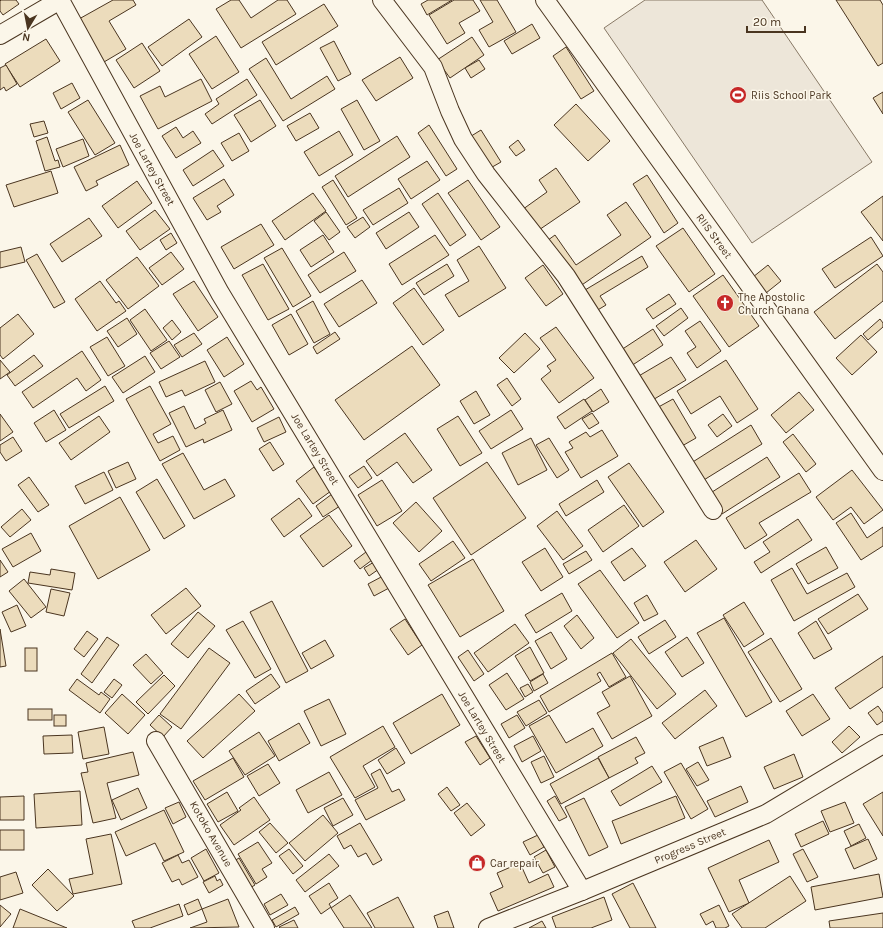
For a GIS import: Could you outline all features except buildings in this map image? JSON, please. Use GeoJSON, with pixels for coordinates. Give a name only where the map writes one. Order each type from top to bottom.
{"type":"FeatureCollection","features":[{"type":"Feature","properties":{"kind":"street"},"geometry":{"type":"LineString","coordinates":[[0,35],[60,0]]}},
{"type":"Feature","properties":{"kind":"street","name":"Joe Lartey Street"},"geometry":{"type":"LineString","coordinates":[[60,0],[220,293],[582,891]]}},
{"type":"Feature","properties":{"kind":"street"},"geometry":{"type":"LineString","coordinates":[[382,0],[433,67],[450,111],[463,139],[486,174],[566,276],[713,510]]}},
{"type":"Feature","properties":{"kind":"street","name":"RIIS Street"},"geometry":{"type":"LineString","coordinates":[[545,0],[883,471]]}},
{"type":"Feature","properties":{"kind":"street","name":"Kotoko Avenue"},"geometry":{"type":"LineString","coordinates":[[156,741],[265,928]]}},
{"type":"Feature","properties":{"kind":"street","name":"Progress Street"},"geometry":{"type":"LineString","coordinates":[[488,928],[582,891],[766,814],[883,744]]}},
{"type":"Feature","properties":{"kind":"shaded area","name":"Riis School Park"},"geometry":{"type":"Polygon","coordinates":[[[645,0],[762,0],[872,162],[752,243],[604,28],[645,0]]]}},
{"type":"Feature","properties":{"kind":"place","name":"Riis School Park"},"geometry":{"type":"Point","coordinates":[738,95]}},
{"type":"Feature","properties":{"kind":"place","name":"The Apostolic Church Ghana"},"geometry":{"type":"Point","coordinates":[725,303]}},
{"type":"Feature","properties":{"kind":"place","name":"Car repair"},"geometry":{"type":"Point","coordinates":[477,863]}}]}
